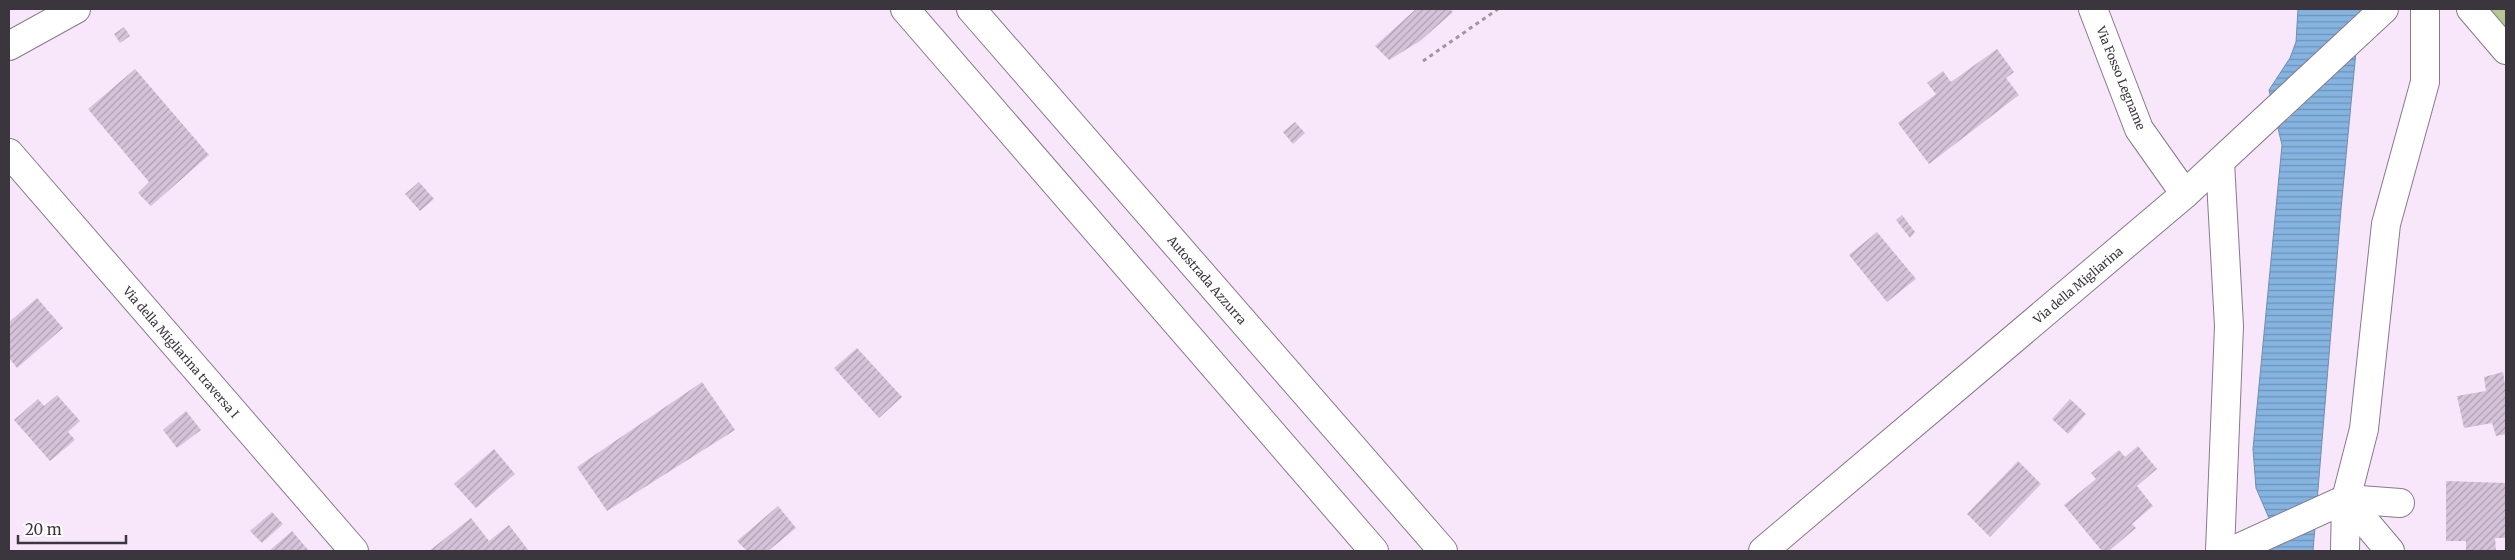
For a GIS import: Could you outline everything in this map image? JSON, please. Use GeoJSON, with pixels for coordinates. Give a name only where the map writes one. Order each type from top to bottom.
{"type":"FeatureCollection","features":[{"type":"Feature","properties":{"kind":"main road"},"geometry":{"type":"LineString","coordinates":[[9,46],[76,9]]}},
{"type":"Feature","properties":{"kind":"main road"},"geometry":{"type":"LineString","coordinates":[[905,9],[1374,551]]}},
{"type":"Feature","properties":{"kind":"main road","name":"Autostrada Azzurra"},"geometry":{"type":"LineString","coordinates":[[971,9],[1442,551]]}},
{"type":"Feature","properties":{"kind":"main road","name":"Via Fosso Legname"},"geometry":{"type":"LineString","coordinates":[[2093,9],[2139,129],[2185,194]]}},
{"type":"Feature","properties":{"kind":"main road","name":"Via della Migliarina"},"geometry":{"type":"LineString","coordinates":[[1763,551],[2185,194],[2250,136],[2384,9]]}},
{"type":"Feature","properties":{"kind":"main road"},"geometry":{"type":"LineString","coordinates":[[2345,551],[2346,499],[2364,429],[2386,224],[2425,82],[2425,9]]}},
{"type":"Feature","properties":{"kind":"main road"},"geometry":{"type":"LineString","coordinates":[[2471,9],[2506,50]]}},
{"type":"Feature","properties":{"kind":"main road","name":"Via della Migliarina traversa I"},"geometry":{"type":"LineString","coordinates":[[9,153],[354,551]]}},
{"type":"Feature","properties":{"kind":"main road"},"geometry":{"type":"LineString","coordinates":[[2220,162],[2229,326],[2220,551]]}},
{"type":"Feature","properties":{"kind":"main road"},"geometry":{"type":"LineString","coordinates":[[2346,499],[2390,551]]}},
{"type":"Feature","properties":{"kind":"main road"},"geometry":{"type":"LineString","coordinates":[[2232,551],[2346,499],[2400,503]]}},
{"type":"Feature","properties":{"kind":"path"},"geometry":{"type":"LineString","coordinates":[[1423,62],[1498,9]]}},
{"type":"Feature","properties":{"kind":"green space"},"geometry":{"type":"Polygon","coordinates":[[[2471,9],[2506,9],[2506,50],[2471,9]]]}},
{"type":"Feature","properties":{"kind":"water"},"geometry":{"type":"Polygon","coordinates":[[[2298,9],[2360,9],[2341,209],[2313,551],[2269,551],[2269,518],[2256,488],[2253,449],[2282,145],[2269,90],[2290,58],[2296,42],[2298,9]]]}},
{"type":"Feature","properties":{"kind":"building"},"geometry":{"type":"Polygon","coordinates":[[[1416,9],[1449,9],[1453,12],[1420,41],[1389,60],[1375,46],[1416,9]]]}},
{"type":"Feature","properties":{"kind":"building"},"geometry":{"type":"Polygon","coordinates":[[[124,27],[130,36],[120,43],[114,34],[124,27]]]}},
{"type":"Feature","properties":{"kind":"building"},"geometry":{"type":"Polygon","coordinates":[[[1997,49],[2014,72],[2006,78],[2019,95],[1929,164],[1898,123],[1936,94],[1927,83],[1943,71],[1951,82],[1997,49]]]}},
{"type":"Feature","properties":{"kind":"building"},"geometry":{"type":"Polygon","coordinates":[[[135,69],[209,155],[151,206],[138,193],[149,182],[88,109],[135,69]]]}},
{"type":"Feature","properties":{"kind":"building"},"geometry":{"type":"Polygon","coordinates":[[[1295,122],[1305,133],[1293,144],[1283,132],[1295,122]]]}},
{"type":"Feature","properties":{"kind":"building"},"geometry":{"type":"Polygon","coordinates":[[[419,182],[434,199],[420,211],[405,194],[419,182]]]}},
{"type":"Feature","properties":{"kind":"building"},"geometry":{"type":"Polygon","coordinates":[[[1902,215],[1915,232],[1910,238],[1896,220],[1902,215]]]}},
{"type":"Feature","properties":{"kind":"building"},"geometry":{"type":"Polygon","coordinates":[[[1877,232],[1916,279],[1887,302],[1849,255],[1877,232]]]}},
{"type":"Feature","properties":{"kind":"building"},"geometry":{"type":"Polygon","coordinates":[[[37,298],[63,328],[17,368],[9,358],[9,322],[37,298]]]}},
{"type":"Feature","properties":{"kind":"building"},"geometry":{"type":"Polygon","coordinates":[[[857,348],[902,397],[879,418],[834,368],[857,348]]]}},
{"type":"Feature","properties":{"kind":"building"},"geometry":{"type":"Polygon","coordinates":[[[2503,372],[2506,392],[2506,434],[2496,436],[2492,423],[2464,428],[2457,396],[2486,391],[2484,377],[2503,372]]]}},
{"type":"Feature","properties":{"kind":"building"},"geometry":{"type":"Polygon","coordinates":[[[702,382],[735,430],[607,511],[577,467],[702,382]]]}},
{"type":"Feature","properties":{"kind":"building"},"geometry":{"type":"Polygon","coordinates":[[[57,395],[80,421],[68,432],[75,440],[50,461],[14,420],[38,399],[44,406],[57,395]]]}},
{"type":"Feature","properties":{"kind":"building"},"geometry":{"type":"Polygon","coordinates":[[[2070,399],[2086,414],[2068,434],[2052,419],[2070,399]]]}},
{"type":"Feature","properties":{"kind":"building"},"geometry":{"type":"Polygon","coordinates":[[[186,411],[201,430],[177,448],[163,430],[186,411]]]}},
{"type":"Feature","properties":{"kind":"building"},"geometry":{"type":"Polygon","coordinates":[[[2138,446],[2157,469],[2137,486],[2153,506],[2132,524],[2136,528],[2109,551],[2102,551],[2064,505],[2096,479],[2091,473],[2119,450],[2125,457],[2138,446]]]}},
{"type":"Feature","properties":{"kind":"building"},"geometry":{"type":"Polygon","coordinates":[[[494,449],[515,474],[476,508],[454,484],[494,449]]]}},
{"type":"Feature","properties":{"kind":"building"},"geometry":{"type":"Polygon","coordinates":[[[2018,461],[2041,484],[1990,537],[1967,514],[2018,461]]]}},
{"type":"Feature","properties":{"kind":"building"},"geometry":{"type":"Polygon","coordinates":[[[2446,481],[2506,483],[2506,538],[2495,538],[2496,551],[2466,551],[2466,541],[2446,541],[2446,481]]]}},
{"type":"Feature","properties":{"kind":"building"},"geometry":{"type":"Polygon","coordinates":[[[778,506],[796,528],[768,551],[747,551],[737,541],[778,506]]]}},
{"type":"Feature","properties":{"kind":"building"},"geometry":{"type":"Polygon","coordinates":[[[272,512],[283,524],[262,543],[250,531],[272,512]]]}},
{"type":"Feature","properties":{"kind":"building"},"geometry":{"type":"Polygon","coordinates":[[[471,518],[489,541],[509,525],[529,551],[429,551],[471,518]]]}},
{"type":"Feature","properties":{"kind":"building"},"geometry":{"type":"Polygon","coordinates":[[[292,531],[309,551],[269,551],[292,531]]]}}]}
